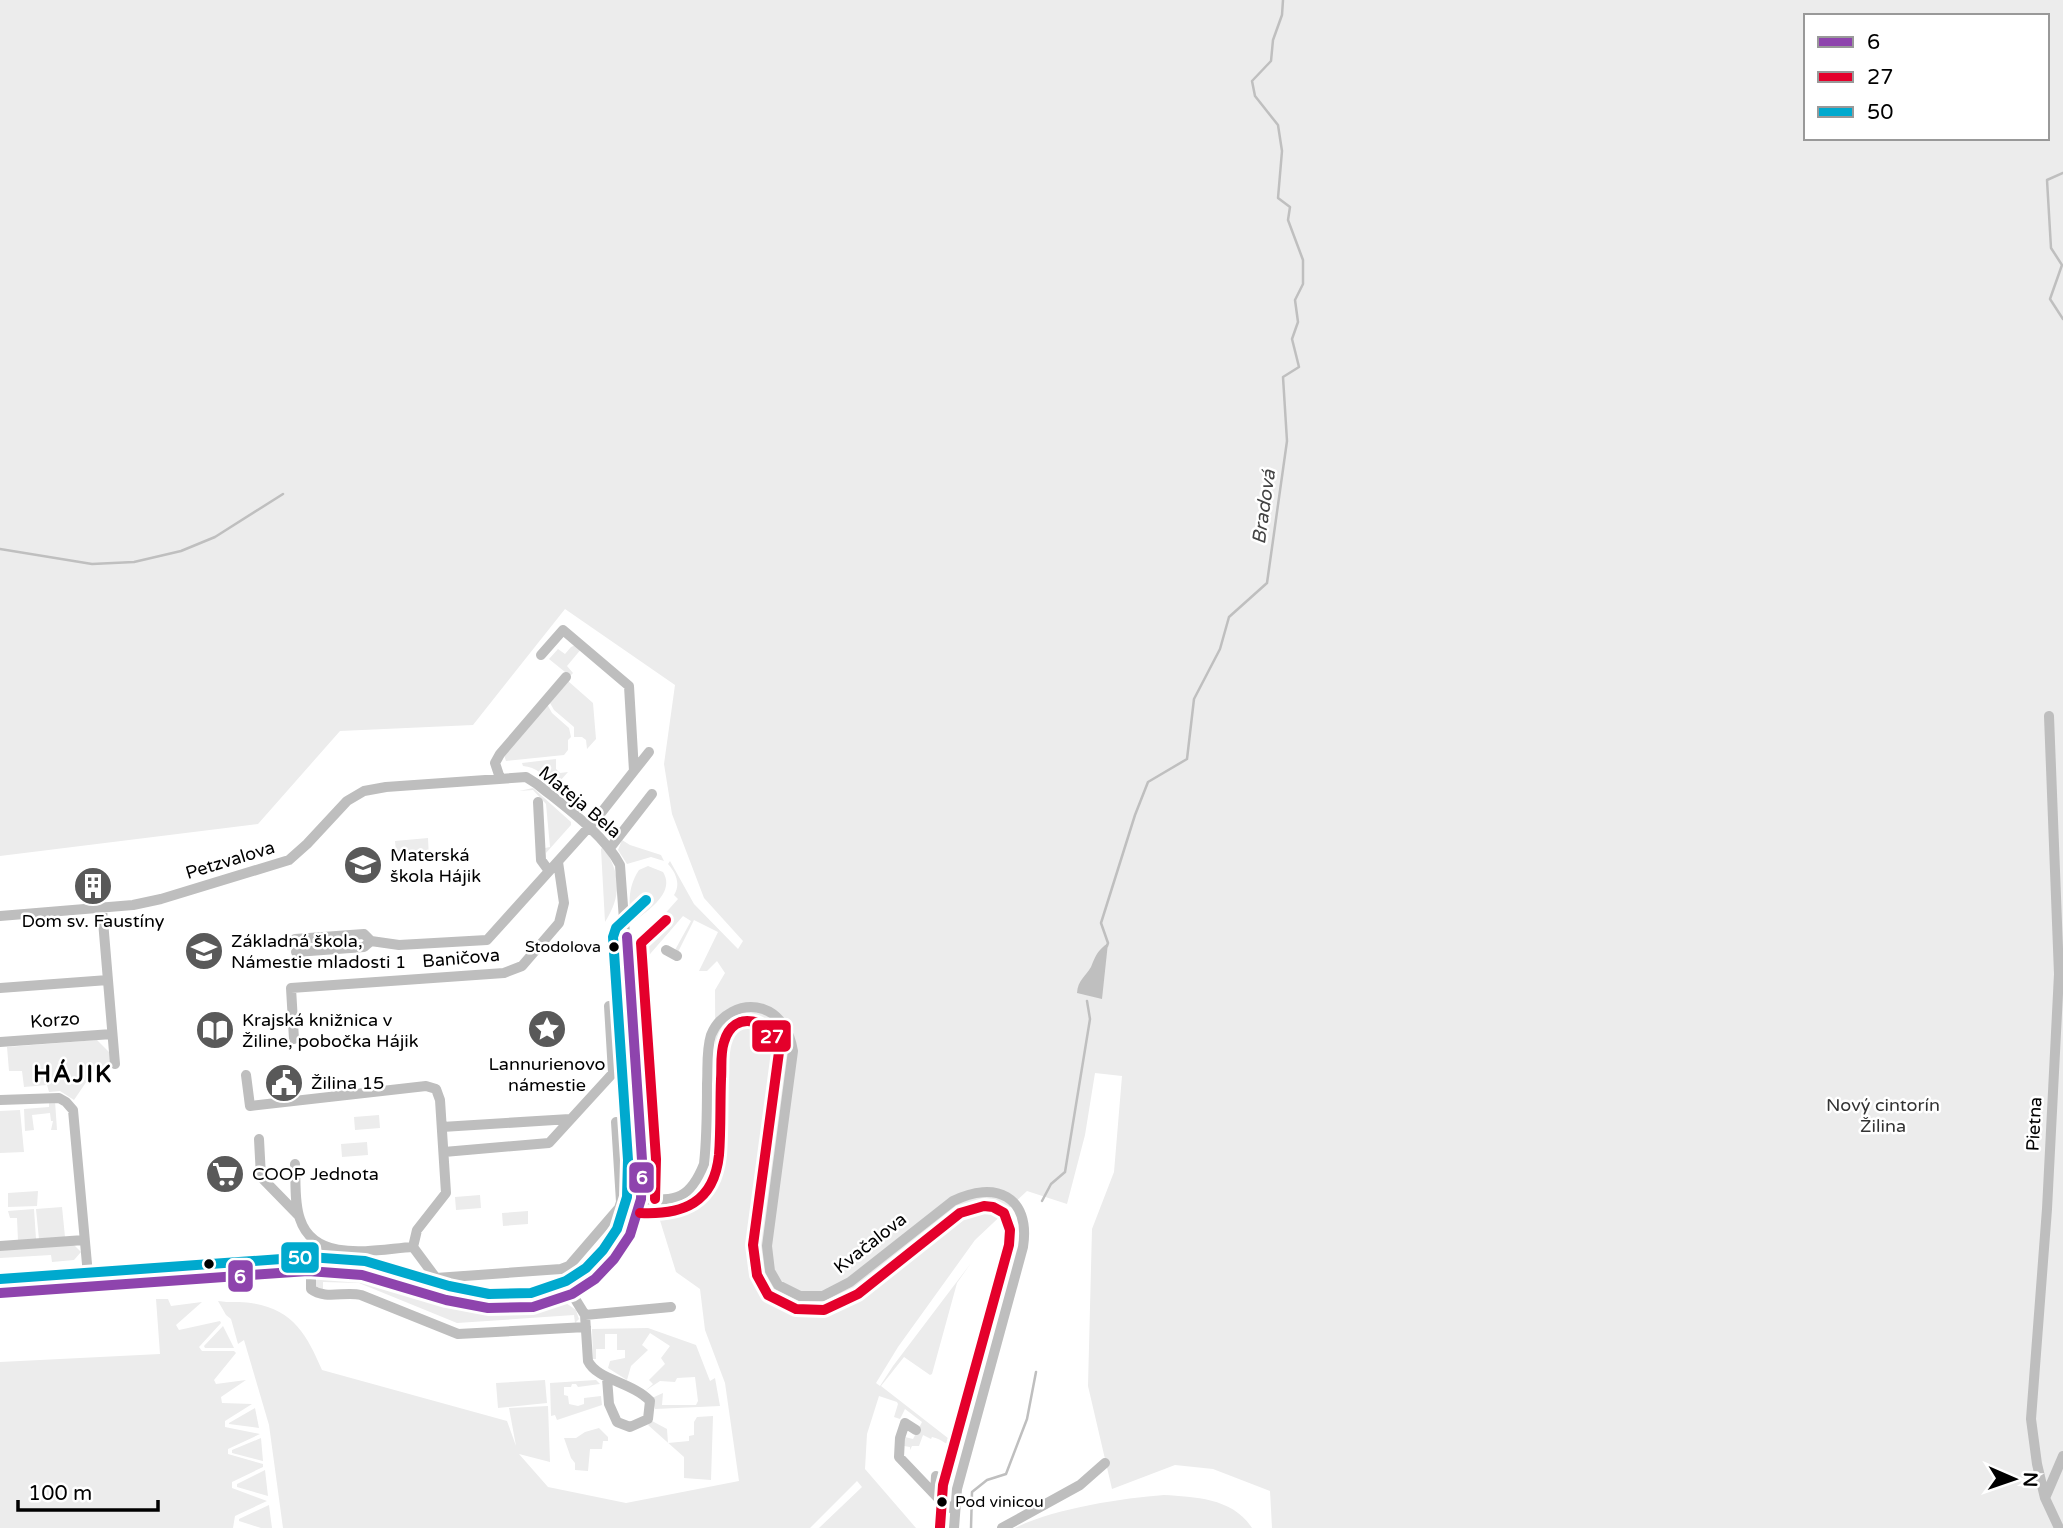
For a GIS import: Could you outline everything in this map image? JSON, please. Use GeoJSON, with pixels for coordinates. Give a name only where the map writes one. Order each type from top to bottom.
{"type":"FeatureCollection","features":[{"type":"Feature","properties":{"kind":"street"},"geometry":{"type":"LineString","coordinates":[[541,655],[563,629],[629,686],[634,771]]}},
{"type":"Feature","properties":{"kind":"street"},"geometry":{"type":"LineString","coordinates":[[500,778],[495,763],[500,754],[566,677]]}},
{"type":"Feature","properties":{"kind":"street","name":"Pietna"},"geometry":{"type":"LineString","coordinates":[[2049,716],[2059,974],[2048,1209],[2031,1419],[2036,1464],[2045,1498],[2059,1528]]}},
{"type":"Feature","properties":{"kind":"street","name":"Baničova"},"geometry":{"type":"LineString","coordinates":[[295,939],[364,934],[371,942],[398,946],[487,940],[558,862],[649,752]]}},
{"type":"Feature","properties":{"kind":"street","name":"Mateja Bela"},"geometry":{"type":"LineString","coordinates":[[0,1293],[311,1271],[362,1275],[466,1305],[520,1308],[551,1302],[572,1294],[603,1271],[623,1247],[636,1220],[643,1181],[623,876],[610,848],[537,783],[526,777],[487,778]]}},
{"type":"Feature","properties":{"kind":"street","name":"Petzvalova"},"geometry":{"type":"LineString","coordinates":[[0,916],[102,909],[161,899],[289,860],[347,801],[364,791],[487,778]]}},
{"type":"Feature","properties":{"kind":"street"},"geometry":{"type":"LineString","coordinates":[[610,848],[652,794]]}},
{"type":"Feature","properties":{"kind":"street"},"geometry":{"type":"LineString","coordinates":[[538,803],[541,860],[549,871]]}},
{"type":"Feature","properties":{"kind":"street","name":"Baničova"},"geometry":{"type":"LineString","coordinates":[[294,1039],[291,988],[504,973],[522,967],[559,923],[563,914],[562,881],[558,862]]}},
{"type":"Feature","properties":{"kind":"street"},"geometry":{"type":"LineString","coordinates":[[102,909],[115,1064]]}},
{"type":"Feature","properties":{"kind":"street","name":"Baničova"},"geometry":{"type":"LineString","coordinates":[[296,952],[364,947],[371,942]]}},
{"type":"Feature","properties":{"kind":"street","name":"Korzo"},"geometry":{"type":"LineString","coordinates":[[0,988],[108,980]]}},
{"type":"Feature","properties":{"kind":"street"},"geometry":{"type":"LineString","coordinates":[[613,1073],[609,1006],[631,1004]]}},
{"type":"Feature","properties":{"kind":"street","name":"Kvačalova"},"geometry":{"type":"LineString","coordinates":[[641,1199],[677,1198],[697,1181],[704,1164],[708,1052],[712,1032],[729,1013],[754,1007],[769,1011],[780,1020],[793,1051],[767,1246],[770,1271],[778,1285],[800,1296],[823,1296],[850,1282],[953,1201],[970,1193],[991,1191],[1012,1202],[1023,1222],[1023,1247],[966,1455],[954,1510],[954,1528]]}},
{"type":"Feature","properties":{"kind":"street","name":"Korzo"},"geometry":{"type":"LineString","coordinates":[[0,1042],[112,1034]]}},
{"type":"Feature","properties":{"kind":"street"},"geometry":{"type":"LineString","coordinates":[[444,1152],[549,1143],[613,1073],[635,1060]]}},
{"type":"Feature","properties":{"kind":"street"},"geometry":{"type":"LineString","coordinates":[[246,1075],[250,1106],[426,1086],[436,1089],[442,1127],[446,1196],[417,1230],[413,1247],[436,1278],[432,1296]]}},
{"type":"Feature","properties":{"kind":"street"},"geometry":{"type":"LineString","coordinates":[[0,1100],[59,1098],[73,1110],[89,1286]]}},
{"type":"Feature","properties":{"kind":"street"},"geometry":{"type":"LineString","coordinates":[[442,1127],[570,1119]]}},
{"type":"Feature","properties":{"kind":"street"},"geometry":{"type":"LineString","coordinates":[[436,1278],[561,1269],[569,1266],[619,1208],[622,1197],[616,1122]]}},
{"type":"Feature","properties":{"kind":"street"},"geometry":{"type":"LineString","coordinates":[[259,1139],[261,1177],[299,1216],[309,1235],[334,1250],[342,1251],[413,1247]]}},
{"type":"Feature","properties":{"kind":"street"},"geometry":{"type":"LineString","coordinates":[[618,1141],[641,1139]]}},
{"type":"Feature","properties":{"kind":"street"},"geometry":{"type":"LineString","coordinates":[[295,1164],[299,1216]]}},
{"type":"Feature","properties":{"kind":"street"},"geometry":{"type":"LineString","coordinates":[[0,1246],[84,1240]]}},
{"type":"Feature","properties":{"kind":"street"},"geometry":{"type":"LineString","coordinates":[[569,1266],[583,1287]]}},
{"type":"Feature","properties":{"kind":"street"},"geometry":{"type":"LineString","coordinates":[[311,1271],[311,1289],[318,1295],[354,1293],[458,1334],[586,1321],[671,1307]]}},
{"type":"Feature","properties":{"kind":"street"},"geometry":{"type":"LineString","coordinates":[[572,1294],[586,1321],[588,1361],[591,1367],[607,1378],[620,1381],[641,1392],[650,1401],[648,1419],[630,1427],[617,1422],[609,1404],[607,1378]]}},
{"type":"Feature","properties":{"kind":"street"},"geometry":{"type":"LineString","coordinates":[[916,1430],[905,1423],[900,1438],[899,1457],[954,1510]]}},
{"type":"Feature","properties":{"kind":"street"},"geometry":{"type":"LineString","coordinates":[[2045,1498],[2063,1456]]}},
{"type":"Feature","properties":{"kind":"street"},"geometry":{"type":"LineString","coordinates":[[1002,1528],[1080,1485],[1105,1463]]}},
{"type":"Feature","properties":{"kind":"street"},"geometry":{"type":"LineString","coordinates":[[935,1494],[936,1476]]}},
{"type":"Feature","properties":{"kind":"green space","name":"Nový cintorín Žilina"},"geometry":{"type":"Polygon","coordinates":[[[0,0],[2063,0],[2063,1528],[1272,1528],[1270,1491],[1213,1469],[1175,1465],[1112,1489],[1088,1386],[1092,1229],[1114,1172],[1122,1076],[1095,1073],[1085,1135],[1067,1204],[1027,1191],[975,1240],[898,1347],[876,1383],[880,1386],[971,1263],[957,1283],[932,1374],[904,1357],[881,1386],[953,1442],[957,1438],[962,1444],[950,1486],[947,1485],[957,1447],[923,1435],[919,1446],[912,1446],[910,1450],[910,1447],[904,1446],[905,1437],[913,1439],[922,1422],[905,1409],[900,1419],[894,1417],[897,1402],[879,1396],[867,1434],[865,1469],[916,1528],[819,1528],[862,1487],[857,1481],[810,1528],[283,1528],[269,1425],[244,1340],[238,1344],[231,1319],[218,1301],[247,1302],[278,1311],[304,1335],[322,1370],[507,1421],[516,1446],[509,1408],[548,1406],[550,1462],[519,1454],[548,1487],[626,1503],[739,1481],[725,1383],[705,1330],[700,1289],[676,1272],[658,1214],[690,1207],[696,1203],[706,1190],[716,1167],[715,990],[725,973],[717,961],[707,971],[699,971],[718,932],[694,920],[678,952],[675,950],[691,921],[683,916],[644,961],[642,1011],[637,1011],[633,944],[638,944],[678,899],[674,895],[677,883],[668,864],[670,861],[694,904],[738,949],[743,941],[704,898],[672,814],[664,764],[675,685],[565,609],[473,725],[340,731],[258,824],[0,856],[0,0]]]}},
{"type":"Feature","properties":{"kind":"green space"},"geometry":{"type":"Polygon","coordinates":[[[578,644],[582,648],[567,666],[573,673],[570,676],[549,659],[558,649],[565,654],[578,644]]]}},
{"type":"Feature","properties":{"kind":"green space"},"geometry":{"type":"Polygon","coordinates":[[[568,681],[593,703],[596,739],[587,749],[586,740],[574,737],[574,727],[554,710],[550,703],[568,681]]]}},
{"type":"Feature","properties":{"kind":"green space"},"geometry":{"type":"Polygon","coordinates":[[[547,704],[552,713],[569,728],[571,737],[568,740],[568,750],[564,755],[506,761],[504,755],[547,704]]]}},
{"type":"Feature","properties":{"kind":"green space"},"geometry":{"type":"Polygon","coordinates":[[[556,759],[556,769],[560,773],[568,772],[552,790],[554,784],[540,772],[523,766],[522,763],[556,759]]]}},
{"type":"Feature","properties":{"kind":"green space"},"geometry":{"type":"Polygon","coordinates":[[[533,788],[571,822],[546,853],[545,848],[550,847],[546,804],[533,790],[519,791],[533,788]]]}},
{"type":"Feature","properties":{"kind":"green space"},"geometry":{"type":"Polygon","coordinates":[[[428,838],[429,859],[397,861],[395,841],[428,838]]]}},
{"type":"Feature","properties":{"kind":"green space"},"geometry":{"type":"Polygon","coordinates":[[[622,840],[661,855],[664,861],[651,857],[627,864],[618,850],[622,840]]]}},
{"type":"Feature","properties":{"kind":"green space"},"geometry":{"type":"Polygon","coordinates":[[[603,847],[613,866],[617,884],[614,903],[605,922],[601,849],[603,847]]]}},
{"type":"Feature","properties":{"kind":"green space"},"geometry":{"type":"Polygon","coordinates":[[[648,866],[663,872],[666,887],[658,901],[632,923],[631,889],[639,870],[648,866]]]}},
{"type":"Feature","properties":{"kind":"green space"},"geometry":{"type":"Polygon","coordinates":[[[97,1040],[110,1053],[110,1065],[93,1072],[74,1100],[60,1091],[49,1092],[47,1085],[24,1087],[22,1071],[9,1071],[7,1047],[97,1040]]]}},
{"type":"Feature","properties":{"kind":"green space"},"geometry":{"type":"Polygon","coordinates":[[[49,1101],[55,1101],[57,1130],[51,1130],[53,1121],[50,1113],[32,1115],[34,1130],[25,1131],[24,1109],[49,1107],[49,1101]]]}},
{"type":"Feature","properties":{"kind":"green space"},"geometry":{"type":"Polygon","coordinates":[[[20,1110],[24,1152],[0,1153],[0,1111],[20,1110]]]}},
{"type":"Feature","properties":{"kind":"green space"},"geometry":{"type":"Polygon","coordinates":[[[379,1115],[380,1128],[355,1130],[354,1117],[379,1115]]]}},
{"type":"Feature","properties":{"kind":"green space"},"geometry":{"type":"Polygon","coordinates":[[[367,1142],[368,1155],[342,1157],[341,1144],[367,1142]]]}},
{"type":"Feature","properties":{"kind":"green space"},"geometry":{"type":"Polygon","coordinates":[[[38,1191],[37,1206],[8,1207],[8,1193],[38,1191]]]}},
{"type":"Feature","properties":{"kind":"green space"},"geometry":{"type":"Polygon","coordinates":[[[480,1195],[481,1208],[456,1210],[455,1197],[480,1195]]]}},
{"type":"Feature","properties":{"kind":"green space"},"geometry":{"type":"Polygon","coordinates":[[[62,1207],[65,1237],[39,1239],[36,1209],[62,1207]]]}},
{"type":"Feature","properties":{"kind":"green space"},"geometry":{"type":"Polygon","coordinates":[[[34,1209],[36,1239],[18,1241],[17,1218],[10,1218],[8,1211],[34,1209]]]}},
{"type":"Feature","properties":{"kind":"green space"},"geometry":{"type":"Polygon","coordinates":[[[528,1211],[528,1224],[503,1226],[502,1213],[528,1211]]]}},
{"type":"Feature","properties":{"kind":"green space"},"geometry":{"type":"Polygon","coordinates":[[[73,1244],[81,1252],[74,1260],[52,1262],[51,1255],[0,1258],[0,1249],[73,1244]]]}},
{"type":"Feature","properties":{"kind":"green space"},"geometry":{"type":"Polygon","coordinates":[[[170,1266],[183,1266],[183,1269],[168,1275],[97,1280],[92,1273],[106,1276],[166,1272],[170,1271],[170,1266]]]}},
{"type":"Feature","properties":{"kind":"green space"},"geometry":{"type":"Polygon","coordinates":[[[70,1269],[81,1270],[83,1278],[78,1282],[0,1287],[0,1281],[70,1276],[70,1269]]]}},
{"type":"Feature","properties":{"kind":"green space"},"geometry":{"type":"Polygon","coordinates":[[[324,1276],[371,1283],[447,1305],[494,1313],[542,1311],[566,1303],[576,1310],[579,1319],[575,1323],[574,1315],[457,1323],[359,1283],[323,1282],[323,1291],[315,1285],[316,1280],[324,1276]]]}},
{"type":"Feature","properties":{"kind":"green space"},"geometry":{"type":"Polygon","coordinates":[[[997,1296],[1001,1297],[965,1429],[962,1429],[956,1423],[963,1425],[997,1296]]]}},
{"type":"Feature","properties":{"kind":"green space"},"geometry":{"type":"Polygon","coordinates":[[[156,1299],[168,1299],[171,1306],[202,1302],[176,1325],[179,1330],[220,1321],[199,1347],[202,1351],[236,1353],[214,1380],[216,1384],[246,1380],[221,1397],[222,1403],[252,1404],[225,1421],[225,1427],[260,1434],[228,1449],[228,1454],[263,1464],[263,1467],[232,1482],[232,1488],[267,1501],[235,1516],[233,1528],[0,1528],[0,1362],[160,1354],[156,1299]]]}},
{"type":"Feature","properties":{"kind":"green space"},"geometry":{"type":"Polygon","coordinates":[[[223,1326],[234,1348],[205,1348],[204,1346],[223,1326]]]}},
{"type":"Feature","properties":{"kind":"green space"},"geometry":{"type":"Polygon","coordinates":[[[648,1328],[696,1345],[710,1381],[715,1378],[720,1406],[655,1409],[652,1398],[663,1393],[662,1405],[696,1405],[698,1401],[695,1377],[677,1378],[675,1382],[660,1381],[645,1391],[653,1384],[649,1380],[665,1364],[661,1358],[670,1346],[650,1333],[642,1345],[648,1350],[631,1366],[627,1380],[608,1368],[610,1361],[625,1358],[625,1350],[617,1350],[617,1334],[605,1334],[605,1349],[596,1349],[596,1359],[593,1359],[592,1329],[648,1328]]]}},
{"type":"Feature","properties":{"kind":"green space"},"geometry":{"type":"Polygon","coordinates":[[[545,1380],[547,1403],[498,1408],[496,1383],[545,1380]]]}},
{"type":"Feature","properties":{"kind":"green space"},"geometry":{"type":"Polygon","coordinates":[[[596,1380],[600,1384],[578,1387],[572,1384],[571,1387],[564,1387],[564,1395],[568,1396],[569,1404],[578,1406],[584,1404],[584,1398],[601,1396],[602,1405],[557,1420],[555,1415],[551,1416],[550,1383],[596,1380]]]}},
{"type":"Feature","properties":{"kind":"green space"},"geometry":{"type":"Polygon","coordinates":[[[255,1408],[259,1428],[229,1424],[229,1423],[255,1408]]]}},
{"type":"Feature","properties":{"kind":"green space"},"geometry":{"type":"Polygon","coordinates":[[[713,1416],[711,1480],[684,1478],[684,1457],[668,1443],[689,1441],[689,1436],[694,1435],[694,1422],[697,1417],[713,1416]]]}},
{"type":"Feature","properties":{"kind":"green space"},"geometry":{"type":"Polygon","coordinates":[[[652,1421],[667,1429],[668,1443],[648,1425],[652,1421]]]}},
{"type":"Feature","properties":{"kind":"green space"},"geometry":{"type":"Polygon","coordinates":[[[599,1428],[608,1437],[608,1441],[603,1441],[602,1449],[590,1449],[588,1471],[575,1470],[575,1463],[564,1438],[576,1438],[599,1428]]]}},
{"type":"Feature","properties":{"kind":"green space"},"geometry":{"type":"Polygon","coordinates":[[[261,1438],[263,1461],[232,1453],[232,1450],[261,1438]]]}},
{"type":"Feature","properties":{"kind":"green space"},"geometry":{"type":"Polygon","coordinates":[[[265,1470],[268,1496],[237,1487],[237,1484],[265,1470]]]}},
{"type":"Feature","properties":{"kind":"green space"},"geometry":{"type":"Polygon","coordinates":[[[1164,1495],[1200,1498],[1224,1505],[1235,1510],[1252,1528],[1015,1528],[1048,1515],[1088,1506],[1164,1495]]]}},
{"type":"Feature","properties":{"kind":"green space"},"geometry":{"type":"Polygon","coordinates":[[[269,1505],[272,1528],[261,1528],[239,1521],[239,1519],[269,1505]]]}},
{"type":"Feature","properties":{"kind":"shaded area"},"geometry":{"type":"Polygon","coordinates":[[[1108,943],[1102,999],[1077,993],[1080,982],[1097,953],[1108,943]]]}},
{"type":"Feature","properties":{"kind":"waterway","name":"Bradová"},"geometry":{"type":"LineString","coordinates":[[1107,946],[1101,923],[1148,782],[1187,759],[1194,699],[1220,649],[1229,617],[1267,583],[1287,441],[1283,377],[1299,367],[1292,339],[1298,322],[1295,300],[1303,284],[1303,260],[1288,220],[1290,207],[1278,198],[1282,151],[1278,125],[1255,96],[1252,81],[1271,61],[1283,0]]}},
{"type":"Feature","properties":{"kind":"waterway"},"geometry":{"type":"LineString","coordinates":[[2063,173],[2047,180],[2051,248],[2062,265],[2050,299],[2063,319]]}},
{"type":"Feature","properties":{"kind":"waterway"},"geometry":{"type":"LineString","coordinates":[[0,549],[92,564],[134,562],[181,551],[215,537],[283,494]]}},
{"type":"Feature","properties":{"kind":"waterway"},"geometry":{"type":"LineString","coordinates":[[1042,1201],[1051,1184],[1065,1172],[1090,1019],[1087,1001]]}},
{"type":"Feature","properties":{"kind":"waterway","name":"Bradová"},"geometry":{"type":"LineString","coordinates":[[971,1528],[972,1492],[987,1480],[1006,1474],[1027,1419],[1036,1372]]}},
{"type":"Feature","properties":{"kind":"transit line","name":"50"},"geometry":{"type":"LineString","coordinates":[[0,1279],[309,1257],[365,1261],[449,1286],[489,1294],[531,1293],[566,1281],[586,1268],[603,1250],[617,1229],[627,1197],[628,1160],[613,937],[616,928],[646,900]]}},
{"type":"Feature","properties":{"kind":"transit line","name":"27"},"geometry":{"type":"LineString","coordinates":[[655,1199],[656,1159],[641,943],[666,920]]}},
{"type":"Feature","properties":{"kind":"transit line","name":"6"},"geometry":{"type":"LineString","coordinates":[[0,1293],[308,1271],[362,1275],[446,1300],[488,1308],[533,1307],[572,1294],[595,1279],[614,1259],[630,1235],[641,1199],[642,1160],[627,937]]}},
{"type":"Feature","properties":{"kind":"transit line","name":"27"},"geometry":{"type":"LineString","coordinates":[[640,1213],[670,1212],[683,1208],[694,1203],[711,1185],[719,1155],[721,1060],[724,1042],[729,1031],[744,1021],[752,1021],[768,1031],[779,1052],[753,1245],[757,1275],[768,1295],[796,1309],[824,1310],[858,1294],[960,1213],[984,1206],[1004,1213],[1010,1230],[1009,1245],[943,1485],[940,1527]]}},
{"type":"Feature","properties":{"kind":"place","name":"Materská škola Hájik"},"geometry":{"type":"Point","coordinates":[363,865]}},
{"type":"Feature","properties":{"kind":"place","name":"Dom sv. Faustíny"},"geometry":{"type":"Point","coordinates":[93,886]}},
{"type":"Feature","properties":{"kind":"place","name":"Stodolova"},"geometry":{"type":"Point","coordinates":[614,947]}},
{"type":"Feature","properties":{"kind":"place","name":"Základná škola, Námestie mladosti 1"},"geometry":{"type":"Point","coordinates":[204,951]}},
{"type":"Feature","properties":{"kind":"place","name":"Lannurienovo námestie"},"geometry":{"type":"Point","coordinates":[547,1029]}},
{"type":"Feature","properties":{"kind":"place","name":"Krajská knižnica v Žiline, pobočka Hájik"},"geometry":{"type":"Point","coordinates":[215,1030]}},
{"type":"Feature","properties":{"kind":"place","name":"Žilina 15"},"geometry":{"type":"Point","coordinates":[284,1083]}},
{"type":"Feature","properties":{"kind":"place","name":"COOP Jednota"},"geometry":{"type":"Point","coordinates":[225,1174]}},
{"type":"Feature","properties":{"kind":"place","name":"Pod vinicou"},"geometry":{"type":"Point","coordinates":[942,1502]}},
{"type":"Feature","properties":{"kind":"district","name":"HÁJIK"},"geometry":{"type":"Point","coordinates":[73,1074]}}]}
